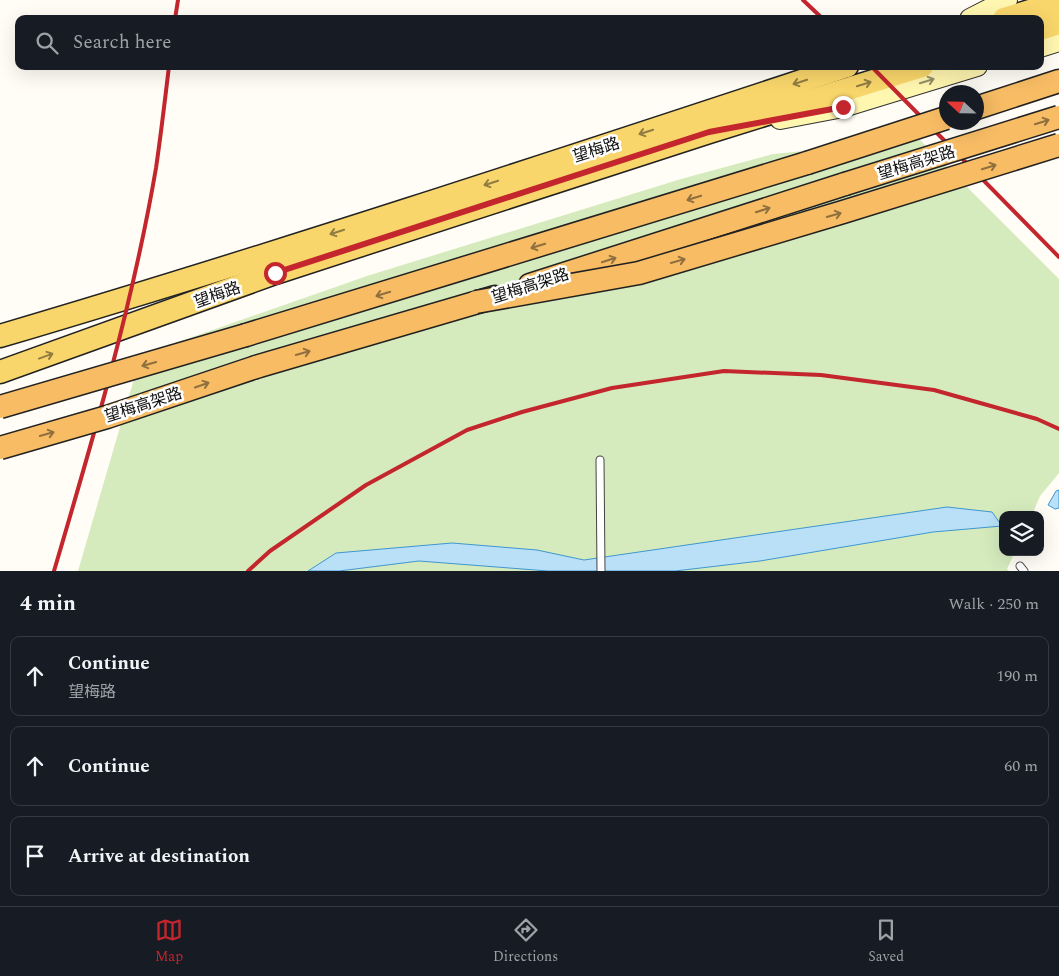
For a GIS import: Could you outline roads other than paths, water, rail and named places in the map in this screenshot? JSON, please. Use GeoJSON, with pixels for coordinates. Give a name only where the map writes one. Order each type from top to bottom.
{"type":"FeatureCollection","features":[{"type":"Feature","properties":{"kind":"highway"},"geometry":{"type":"LineString","coordinates":[[984,105],[1059,81]]}},
{"type":"Feature","properties":{"kind":"highway","name":"望梅高架路"},"geometry":{"type":"LineString","coordinates":[[0,448],[107,417],[256,367],[476,302],[1059,117]]}},
{"type":"Feature","properties":{"kind":"highway","name":"望梅高架路"},"geometry":{"type":"LineString","coordinates":[[0,407],[639,216],[939,120]]}},
{"type":"Feature","properties":{"kind":"highway"},"geometry":{"type":"LineString","coordinates":[[476,302],[639,273],[1059,146]]}},
{"type":"Feature","properties":{"kind":"main road"},"geometry":{"type":"LineString","coordinates":[[978,15],[1007,0]]}},
{"type":"Feature","properties":{"kind":"main road"},"geometry":{"type":"LineString","coordinates":[[1017,15],[1059,2]]}},
{"type":"Feature","properties":{"kind":"main road"},"geometry":{"type":"LineString","coordinates":[[1044,28],[1059,23]]}},
{"type":"Feature","properties":{"kind":"main road"},"geometry":{"type":"LineString","coordinates":[[1044,46],[1059,41]]}},
{"type":"Feature","properties":{"kind":"main road","name":"望梅路"},"geometry":{"type":"LineString","coordinates":[[0,336],[164,287],[568,158],[835,70]]}},
{"type":"Feature","properties":{"kind":"main road","name":"望梅路"},"geometry":{"type":"LineString","coordinates":[[0,372],[275,273],[709,132],[909,70]]}},
{"type":"Feature","properties":{"kind":"main road"},"geometry":{"type":"LineString","coordinates":[[709,132],[843,107],[964,70]]}},
{"type":"Feature","properties":{"kind":"lane"},"geometry":{"type":"LineString","coordinates":[[600,460],[602,571]]}},
{"type":"Feature","properties":{"kind":"water"},"geometry":{"type":"Polygon","coordinates":[[[1059,490],[1059,508],[1055,509],[1048,505],[1056,491],[1059,490]]]}},
{"type":"Feature","properties":{"kind":"water"},"geometry":{"type":"Polygon","coordinates":[[[947,507],[992,512],[999,522],[999,526],[933,532],[760,561],[675,571],[548,571],[419,561],[339,571],[308,571],[336,553],[452,543],[537,550],[584,560],[947,507]]]}},
{"type":"Feature","properties":{"kind":"railway"},"geometry":{"type":"LineString","coordinates":[[176,15],[178,0]]}},
{"type":"Feature","properties":{"kind":"railway"},"geometry":{"type":"LineString","coordinates":[[803,0],[819,15]]}},
{"type":"Feature","properties":{"kind":"railway"},"geometry":{"type":"LineString","coordinates":[[54,571],[111,371],[136,269],[156,168],[168,70]]}},
{"type":"Feature","properties":{"kind":"railway"},"geometry":{"type":"LineString","coordinates":[[875,70],[1059,257]]}},
{"type":"Feature","properties":{"kind":"railway"},"geometry":{"type":"LineString","coordinates":[[248,571],[270,551],[366,485],[467,430],[522,412],[612,388],[724,371],[821,375],[934,390],[1037,419],[1059,429]]}}]}
